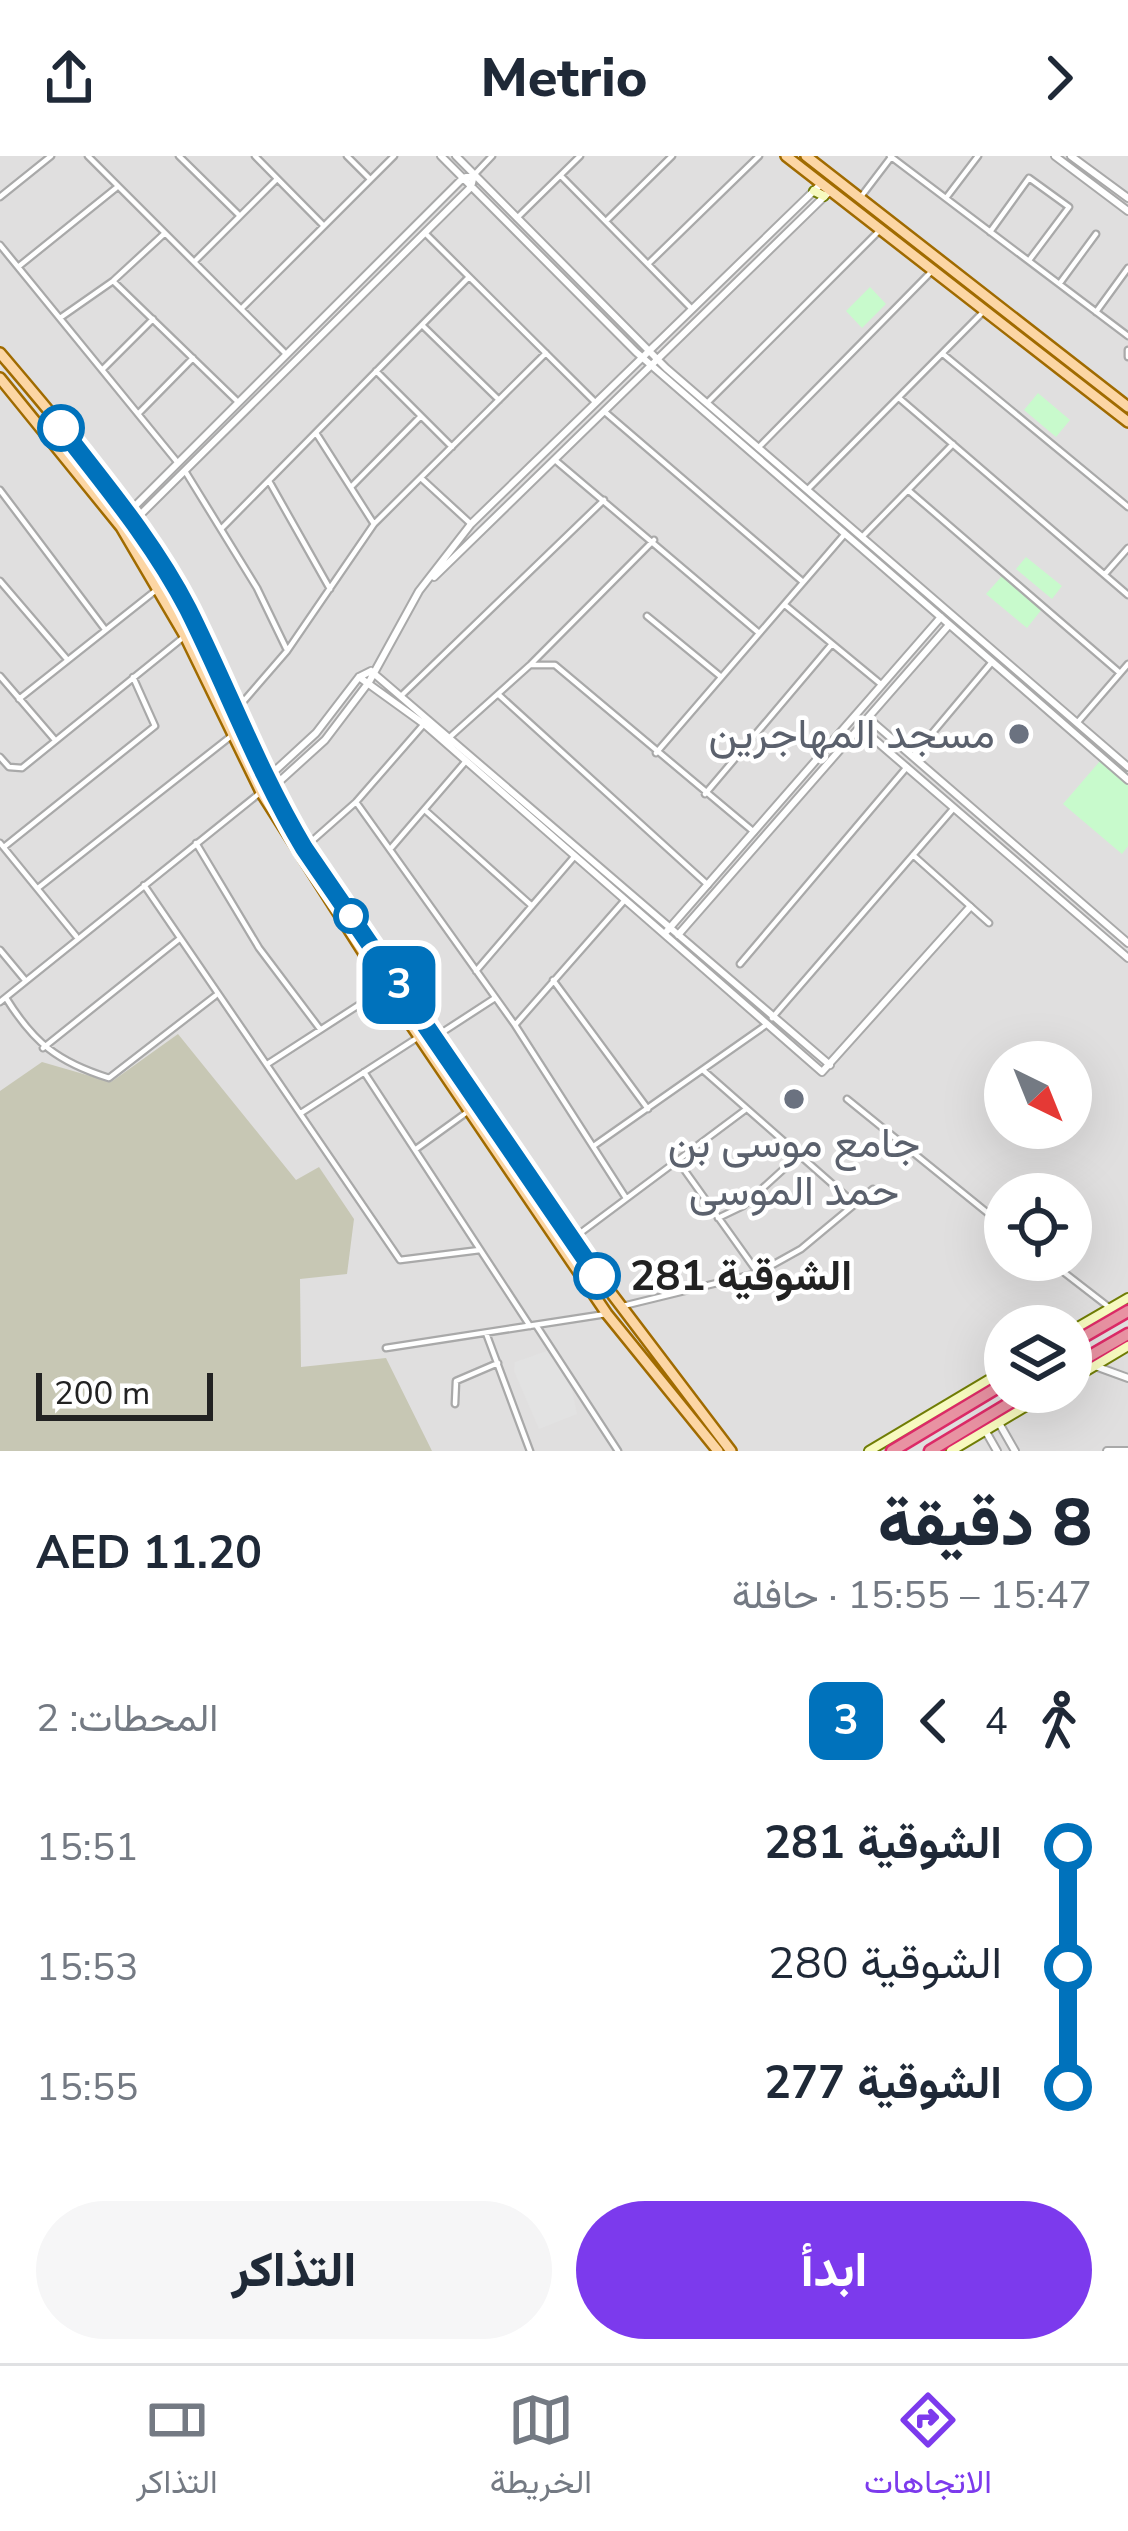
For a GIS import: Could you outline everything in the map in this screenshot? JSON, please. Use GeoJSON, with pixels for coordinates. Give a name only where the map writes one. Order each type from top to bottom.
{"type":"FeatureCollection","features":[{"type":"Feature","properties":{"kind":"highway"},"geometry":{"type":"LineString","coordinates":[[1092,1332],[1128,1311]]}},
{"type":"Feature","properties":{"kind":"highway"},"geometry":{"type":"LineString","coordinates":[[1092,1355],[1128,1334]]}},
{"type":"Feature","properties":{"kind":"highway"},"geometry":{"type":"LineString","coordinates":[[892,1451],[984,1396]]}},
{"type":"Feature","properties":{"kind":"highway"},"geometry":{"type":"LineString","coordinates":[[930,1451],[993,1413]]}},
{"type":"Feature","properties":{"kind":"main road"},"geometry":{"type":"LineString","coordinates":[[786,156],[823,190],[985,310],[1128,407]]}},
{"type":"Feature","properties":{"kind":"main road"},"geometry":{"type":"LineString","coordinates":[[806,156],[1087,382],[1128,422]]}},
{"type":"Feature","properties":{"kind":"main road"},"geometry":{"type":"LineString","coordinates":[[0,353],[131,517],[187,607],[265,788],[386,988],[607,1314],[718,1451]]}},
{"type":"Feature","properties":{"kind":"main road"},"geometry":{"type":"LineString","coordinates":[[0,378],[121,527],[185,636],[230,737],[571,1240],[731,1451]]}},
{"type":"Feature","properties":{"kind":"main road"},"geometry":{"type":"LineString","coordinates":[[1092,1319],[1128,1298]]}},
{"type":"Feature","properties":{"kind":"main road"},"geometry":{"type":"LineString","coordinates":[[1094,1366],[1128,1346]]}},
{"type":"Feature","properties":{"kind":"main road"},"geometry":{"type":"LineString","coordinates":[[869,1451],[984,1383]]}},
{"type":"Feature","properties":{"kind":"main road"},"geometry":{"type":"LineString","coordinates":[[951,1451],[1015,1413]]}},
{"type":"Feature","properties":{"kind":"street"},"geometry":{"type":"LineString","coordinates":[[0,197],[51,156]]}},
{"type":"Feature","properties":{"kind":"street"},"geometry":{"type":"LineString","coordinates":[[88,156],[286,354]]}},
{"type":"Feature","properties":{"kind":"street"},"geometry":{"type":"LineString","coordinates":[[179,156],[240,216]]}},
{"type":"Feature","properties":{"kind":"street"},"geometry":{"type":"LineString","coordinates":[[255,156],[324,226]]}},
{"type":"Feature","properties":{"kind":"street"},"geometry":{"type":"LineString","coordinates":[[347,156],[371,180]]}},
{"type":"Feature","properties":{"kind":"street"},"geometry":{"type":"LineString","coordinates":[[241,309],[394,156]]}},
{"type":"Feature","properties":{"kind":"street"},"geometry":{"type":"LineString","coordinates":[[441,156],[655,363],[1128,780]]}},
{"type":"Feature","properties":{"kind":"street"},"geometry":{"type":"LineString","coordinates":[[455,156],[646,354]]}},
{"type":"Feature","properties":{"kind":"street"},"geometry":{"type":"LineString","coordinates":[[131,517],[184,471],[471,187],[474,175],[492,156]]}},
{"type":"Feature","properties":{"kind":"street"},"geometry":{"type":"LineString","coordinates":[[517,218],[580,156]]}},
{"type":"Feature","properties":{"kind":"street"},"geometry":{"type":"LineString","coordinates":[[606,221],[672,156]]}},
{"type":"Feature","properties":{"kind":"street"},"geometry":{"type":"LineString","coordinates":[[647,264],[759,156]]}},
{"type":"Feature","properties":{"kind":"street"},"geometry":{"type":"LineString","coordinates":[[860,198],[891,156],[1128,336]]}},
{"type":"Feature","properties":{"kind":"street"},"geometry":{"type":"LineString","coordinates":[[946,198],[978,156]]}},
{"type":"Feature","properties":{"kind":"street"},"geometry":{"type":"LineString","coordinates":[[1055,156],[1128,211]]}},
{"type":"Feature","properties":{"kind":"street"},"geometry":{"type":"LineString","coordinates":[[1072,156],[1128,198]]}},
{"type":"Feature","properties":{"kind":"street"},"geometry":{"type":"LineString","coordinates":[[131,517],[286,354],[463,178],[474,175]]}},
{"type":"Feature","properties":{"kind":"street"},"geometry":{"type":"LineString","coordinates":[[561,176],[692,309]]}},
{"type":"Feature","properties":{"kind":"street"},"geometry":{"type":"LineString","coordinates":[[990,232],[1029,178],[1069,207],[1029,261]]}},
{"type":"Feature","properties":{"kind":"street"},"geometry":{"type":"LineString","coordinates":[[194,262],[277,179]]}},
{"type":"Feature","properties":{"kind":"street"},"geometry":{"type":"LineString","coordinates":[[18,267],[118,186]]}},
{"type":"Feature","properties":{"kind":"street"},"geometry":{"type":"LineString","coordinates":[[215,996],[109,1078],[43,1048],[3,999],[325,740],[369,682],[419,592],[471,524],[692,309],[823,190]]}},
{"type":"Feature","properties":{"kind":"street"},"geometry":{"type":"LineString","coordinates":[[419,592],[655,363],[823,190]]}},
{"type":"Feature","properties":{"kind":"street"},"geometry":{"type":"LineString","coordinates":[[707,403],[881,229]]}},
{"type":"Feature","properties":{"kind":"street"},"geometry":{"type":"LineString","coordinates":[[60,318],[113,281],[165,232]]}},
{"type":"Feature","properties":{"kind":"street"},"geometry":{"type":"LineString","coordinates":[[425,233],[596,403]]}},
{"type":"Feature","properties":{"kind":"street"},"geometry":{"type":"LineString","coordinates":[[1059,284],[1096,234]]}},
{"type":"Feature","properties":{"kind":"street"},"geometry":{"type":"LineString","coordinates":[[0,244],[178,463]]}},
{"type":"Feature","properties":{"kind":"street"},"geometry":{"type":"LineString","coordinates":[[1096,312],[1128,268]]}},
{"type":"Feature","properties":{"kind":"street"},"geometry":{"type":"LineString","coordinates":[[758,448],[934,270]]}},
{"type":"Feature","properties":{"kind":"street"},"geometry":{"type":"LineString","coordinates":[[222,529],[469,277]]}},
{"type":"Feature","properties":{"kind":"street"},"geometry":{"type":"LineString","coordinates":[[113,281],[238,402]]}},
{"type":"Feature","properties":{"kind":"street"},"geometry":{"type":"LineString","coordinates":[[807,490],[985,310]]}},
{"type":"Feature","properties":{"kind":"street"},"geometry":{"type":"LineString","coordinates":[[102,370],[153,319]]}},
{"type":"Feature","properties":{"kind":"street"},"geometry":{"type":"LineString","coordinates":[[422,325],[499,400]]}},
{"type":"Feature","properties":{"kind":"street"},"geometry":{"type":"LineString","coordinates":[[234,713],[287,651],[374,524],[546,353]]}},
{"type":"Feature","properties":{"kind":"street"},"geometry":{"type":"LineString","coordinates":[[942,353],[1128,507]]}},
{"type":"Feature","properties":{"kind":"street"},"geometry":{"type":"LineString","coordinates":[[138,414],[193,358]]}},
{"type":"Feature","properties":{"kind":"street"},"geometry":{"type":"LineString","coordinates":[[655,363],[1127,765]]}},
{"type":"Feature","properties":{"kind":"street"},"geometry":{"type":"LineString","coordinates":[[376,371],[452,447]]}},
{"type":"Feature","properties":{"kind":"street"},"geometry":{"type":"LineString","coordinates":[[898,398],[1128,595]]}},
{"type":"Feature","properties":{"kind":"street"},"geometry":{"type":"LineString","coordinates":[[604,412],[803,582]]}},
{"type":"Feature","properties":{"kind":"street"},"geometry":{"type":"LineString","coordinates":[[351,487],[421,416]]}},
{"type":"Feature","properties":{"kind":"street"},"geometry":{"type":"LineString","coordinates":[[316,433],[374,524]]}},
{"type":"Feature","properties":{"kind":"street"},"geometry":{"type":"LineString","coordinates":[[862,537],[953,444]]}},
{"type":"Feature","properties":{"kind":"street"},"geometry":{"type":"LineString","coordinates":[[555,460],[759,633]]}},
{"type":"Feature","properties":{"kind":"street"},"geometry":{"type":"LineString","coordinates":[[184,471],[222,529],[287,651]]}},
{"type":"Feature","properties":{"kind":"street"},"geometry":{"type":"LineString","coordinates":[[421,478],[471,524]]}},
{"type":"Feature","properties":{"kind":"street"},"geometry":{"type":"LineString","coordinates":[[269,481],[330,589]]}},
{"type":"Feature","properties":{"kind":"street"},"geometry":{"type":"LineString","coordinates":[[0,490],[104,628]]}},
{"type":"Feature","properties":{"kind":"street"},"geometry":{"type":"LineString","coordinates":[[908,490],[1120,674]]}},
{"type":"Feature","properties":{"kind":"street"},"geometry":{"type":"LineString","coordinates":[[402,695],[604,500]]}},
{"type":"Feature","properties":{"kind":"street"},"geometry":{"type":"LineString","coordinates":[[656,753],[845,534]]}},
{"type":"Feature","properties":{"kind":"street"},"geometry":{"type":"LineString","coordinates":[[452,736],[654,540]]}},
{"type":"Feature","properties":{"kind":"street"},"geometry":{"type":"LineString","coordinates":[[1105,574],[1128,548]]}},
{"type":"Feature","properties":{"kind":"street"},"geometry":{"type":"LineString","coordinates":[[0,581],[66,658]]}},
{"type":"Feature","properties":{"kind":"street"},"geometry":{"type":"LineString","coordinates":[[19,699],[159,588]]}},
{"type":"Feature","properties":{"kind":"street"},"geometry":{"type":"LineString","coordinates":[[784,604],[882,685]]}},
{"type":"Feature","properties":{"kind":"street"},"geometry":{"type":"LineString","coordinates":[[647,616],[720,676]]}},
{"type":"Feature","properties":{"kind":"street"},"geometry":{"type":"LineString","coordinates":[[667,932],[941,617]]}},
{"type":"Feature","properties":{"kind":"street"},"geometry":{"type":"LineString","coordinates":[[675,939],[950,625]]}},
{"type":"Feature","properties":{"kind":"street"},"geometry":{"type":"LineString","coordinates":[[0,758],[9,767],[22,768],[185,636]]}},
{"type":"Feature","properties":{"kind":"street"},"geometry":{"type":"LineString","coordinates":[[705,794],[832,644]]}},
{"type":"Feature","properties":{"kind":"street"},"geometry":{"type":"LineString","coordinates":[[913,756],[992,662]]}},
{"type":"Feature","properties":{"kind":"street"},"geometry":{"type":"LineString","coordinates":[[1077,723],[1128,664]]}},
{"type":"Feature","properties":{"kind":"street"},"geometry":{"type":"LineString","coordinates":[[530,665],[555,665],[598,697],[656,753],[754,832]]}},
{"type":"Feature","properties":{"kind":"street"},"geometry":{"type":"LineString","coordinates":[[371,671],[452,736],[769,1021],[830,1065],[970,907]]}},
{"type":"Feature","properties":{"kind":"street"},"geometry":{"type":"LineString","coordinates":[[265,788],[316,733],[358,676],[371,671]]}},
{"type":"Feature","properties":{"kind":"street"},"geometry":{"type":"LineString","coordinates":[[0,676],[55,740]]}},
{"type":"Feature","properties":{"kind":"street"},"geometry":{"type":"LineString","coordinates":[[77,937],[2,845],[155,726],[133,676]]}},
{"type":"Feature","properties":{"kind":"street"},"geometry":{"type":"LineString","coordinates":[[358,676],[424,724],[624,901],[667,932]]}},
{"type":"Feature","properties":{"kind":"street"},"geometry":{"type":"LineString","coordinates":[[497,693],[708,885]]}},
{"type":"Feature","properties":{"kind":"street"},"geometry":{"type":"LineString","coordinates":[[868,718],[1128,943]]}},
{"type":"Feature","properties":{"kind":"street"},"geometry":{"type":"LineString","coordinates":[[304,848],[356,802],[424,724]]}},
{"type":"Feature","properties":{"kind":"street"},"geometry":{"type":"LineString","coordinates":[[860,727],[1128,958]]}},
{"type":"Feature","properties":{"kind":"street"},"geometry":{"type":"LineString","coordinates":[[38,888],[230,737]]}},
{"type":"Feature","properties":{"kind":"street"},"geometry":{"type":"LineString","coordinates":[[392,847],[466,761]]}},
{"type":"Feature","properties":{"kind":"street"},"geometry":{"type":"LineString","coordinates":[[740,964],[908,767]]}},
{"type":"Feature","properties":{"kind":"street"},"geometry":{"type":"LineString","coordinates":[[356,802],[392,847],[596,1145],[626,1198]]}},
{"type":"Feature","properties":{"kind":"street"},"geometry":{"type":"LineString","coordinates":[[596,1145],[769,1021],[954,807]]}},
{"type":"Feature","properties":{"kind":"street"},"geometry":{"type":"LineString","coordinates":[[426,811],[532,906]]}},
{"type":"Feature","properties":{"kind":"street"},"geometry":{"type":"LineString","coordinates":[[196,843],[259,947],[320,1029]]}},
{"type":"Feature","properties":{"kind":"street"},"geometry":{"type":"LineString","coordinates":[[913,855],[989,923]]}},
{"type":"Feature","properties":{"kind":"street"},"geometry":{"type":"LineString","coordinates":[[476,971],[574,856]]}},
{"type":"Feature","properties":{"kind":"street"},"geometry":{"type":"LineString","coordinates":[[144,885],[215,996],[269,1063],[400,1259],[480,1250]]}},
{"type":"Feature","properties":{"kind":"street"},"geometry":{"type":"LineString","coordinates":[[514,1025],[624,901]]}},
{"type":"Feature","properties":{"kind":"street"},"geometry":{"type":"LineString","coordinates":[[43,1048],[178,940]]}},
{"type":"Feature","properties":{"kind":"street"},"geometry":{"type":"LineString","coordinates":[[0,950],[25,980]]}},
{"type":"Feature","properties":{"kind":"street"},"geometry":{"type":"LineString","coordinates":[[554,980],[648,1109]]}},
{"type":"Feature","properties":{"kind":"street"},"geometry":{"type":"LineString","coordinates":[[269,1063],[386,988]]}},
{"type":"Feature","properties":{"kind":"street"},"geometry":{"type":"LineString","coordinates":[[435,1037],[495,998]]}},
{"type":"Feature","properties":{"kind":"street"},"geometry":{"type":"LineString","coordinates":[[302,1113],[420,1036]]}},
{"type":"Feature","properties":{"kind":"street"},"geometry":{"type":"LineString","coordinates":[[704,1071],[855,1204]]}},
{"type":"Feature","properties":{"kind":"street"},"geometry":{"type":"LineString","coordinates":[[364,1072],[618,1451]]}},
{"type":"Feature","properties":{"kind":"street"},"geometry":{"type":"LineString","coordinates":[[847,1099],[984,1210]]}},
{"type":"Feature","properties":{"kind":"street"},"geometry":{"type":"LineString","coordinates":[[415,1150],[470,1110]]}},
{"type":"Feature","properties":{"kind":"street"},"geometry":{"type":"LineString","coordinates":[[571,1240],[746,1110]]}},
{"type":"Feature","properties":{"kind":"street"},"geometry":{"type":"LineString","coordinates":[[717,1218],[743,1206],[798,1156]]}},
{"type":"Feature","properties":{"kind":"street"},"geometry":{"type":"LineString","coordinates":[[677,1161],[758,1273]]}},
{"type":"Feature","properties":{"kind":"street"},"geometry":{"type":"LineString","coordinates":[[620,1307],[758,1273],[802,1250],[873,1189]]}},
{"type":"Feature","properties":{"kind":"street"},"geometry":{"type":"LineString","coordinates":[[1075,1281],[1110,1308]]}},
{"type":"Feature","properties":{"kind":"street"},"geometry":{"type":"LineString","coordinates":[[386,1348],[607,1314]]}},
{"type":"Feature","properties":{"kind":"street"},"geometry":{"type":"LineString","coordinates":[[486,1333],[530,1451]]}},
{"type":"Feature","properties":{"kind":"street"},"geometry":{"type":"LineString","coordinates":[[455,1404],[456,1381],[498,1363]]}},
{"type":"Feature","properties":{"kind":"street"},"geometry":{"type":"LineString","coordinates":[[1094,1366],[1128,1378]]}},
{"type":"Feature","properties":{"kind":"street"},"geometry":{"type":"LineString","coordinates":[[999,1423],[1015,1451]]}},
{"type":"Feature","properties":{"kind":"street"},"geometry":{"type":"LineString","coordinates":[[985,1430],[997,1451]]}},
{"type":"Feature","properties":{"kind":"street"},"geometry":{"type":"LineString","coordinates":[[1107,1451],[1128,1450]]}},
{"type":"Feature","properties":{"kind":"shaded area"},"geometry":{"type":"Polygon","coordinates":[[[0,156],[1128,156],[1128,1451],[0,1451],[0,156]]]}},
{"type":"Feature","properties":{"kind":"shaded area"},"geometry":{"type":"Polygon","coordinates":[[[178,1034],[296,1180],[319,1167],[354,1219],[347,1274],[300,1279],[301,1367],[386,1358],[432,1451],[0,1451],[0,1091],[42,1062],[111,1082],[178,1034]]]}},
{"type":"Feature","properties":{"kind":"shaded area"},"geometry":{"type":"Polygon","coordinates":[[[547,1351],[571,1385],[577,1414],[539,1429],[514,1371],[515,1362],[547,1351]]]}},
{"type":"Feature","properties":{"kind":"green space"},"geometry":{"type":"Polygon","coordinates":[[[870,287],[886,304],[862,328],[846,311],[870,287]]]}},
{"type":"Feature","properties":{"kind":"green space"},"geometry":{"type":"Polygon","coordinates":[[[1038,393],[1070,420],[1056,437],[1024,410],[1038,393]]]}},
{"type":"Feature","properties":{"kind":"green space"},"geometry":{"type":"Polygon","coordinates":[[[1026,557],[1062,586],[1052,599],[1016,569],[1026,557]]]}},
{"type":"Feature","properties":{"kind":"green space"},"geometry":{"type":"Polygon","coordinates":[[[1002,576],[1042,609],[1027,628],[986,594],[1002,576]]]}},
{"type":"Feature","properties":{"kind":"green space"},"geometry":{"type":"Polygon","coordinates":[[[1100,761],[1128,785],[1128,846],[1122,854],[1063,804],[1100,761]]]}},
{"type":"Feature","properties":{"kind":"bus line","name":"3"},"geometry":{"type":"LineString","coordinates":[[61,428],[134,521],[187,607],[269,790],[304,848],[597,1276]]}},
{"type":"Feature","properties":{"kind":"place","name":"مسجد المهاجرين"},"geometry":{"type":"Point","coordinates":[1019,734]}},
{"type":"Feature","properties":{"kind":"place","name":"جامع موسى بن حمد الموسى"},"geometry":{"type":"Point","coordinates":[794,1099]}},
{"type":"Feature","properties":{"kind":"place","name":"الشوقية 281"},"geometry":{"type":"Point","coordinates":[597,1276]}}]}
